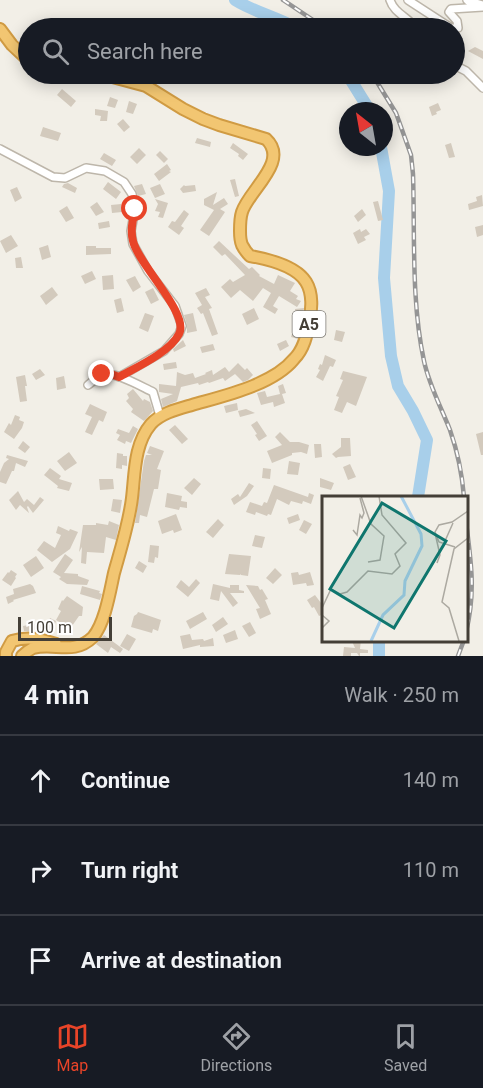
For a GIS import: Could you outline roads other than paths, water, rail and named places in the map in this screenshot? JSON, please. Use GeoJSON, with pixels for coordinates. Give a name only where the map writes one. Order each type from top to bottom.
{"type":"FeatureCollection","features":[{"type":"Feature","properties":{"kind":"highway"},"geometry":{"type":"LineString","coordinates":[[0,30],[18,51]]}},
{"type":"Feature","properties":{"kind":"highway","name":"A5"},"geometry":{"type":"LineString","coordinates":[[139,84],[203,119],[269,141],[273,150],[273,162],[242,211],[241,243],[250,256],[290,268],[306,281],[310,291],[312,309],[302,347],[294,360],[273,377],[239,392],[160,416]]}},
{"type":"Feature","properties":{"kind":"highway"},"geometry":{"type":"LineString","coordinates":[[22,656],[32,648],[70,649],[79,647],[93,636],[104,615],[122,546],[130,509],[138,447],[151,424],[160,416]]}},
{"type":"Feature","properties":{"kind":"highway"},"geometry":{"type":"LineString","coordinates":[[6,656],[12,641],[20,638],[35,638],[70,649]]}},
{"type":"Feature","properties":{"kind":"street"},"geometry":{"type":"LineString","coordinates":[[390,0],[392,8],[406,18]]}},
{"type":"Feature","properties":{"kind":"street"},"geometry":{"type":"LineString","coordinates":[[408,0],[436,18]]}},
{"type":"Feature","properties":{"kind":"street"},"geometry":{"type":"LineString","coordinates":[[467,0],[483,6]]}},
{"type":"Feature","properties":{"kind":"street"},"geometry":{"type":"LineString","coordinates":[[454,18],[449,12],[451,9],[483,6]]}},
{"type":"Feature","properties":{"kind":"street"},"geometry":{"type":"LineString","coordinates":[[465,71],[483,88]]}},
{"type":"Feature","properties":{"kind":"street"},"geometry":{"type":"LineString","coordinates":[[0,149],[53,177],[65,178],[86,168],[105,171],[124,182],[132,194],[135,209],[131,231],[133,244],[148,271],[175,306],[182,326],[179,334],[164,351],[119,377]]}},
{"type":"Feature","properties":{"kind":"street"},"geometry":{"type":"LineString","coordinates":[[88,385],[102,374],[119,377],[153,392],[160,416]]}},
{"type":"Feature","properties":{"kind":"waterway"},"geometry":{"type":"LineString","coordinates":[[235,0],[274,18]]}},
{"type":"Feature","properties":{"kind":"waterway"},"geometry":{"type":"LineString","coordinates":[[353,84],[364,102]]}},
{"type":"Feature","properties":{"kind":"waterway"},"geometry":{"type":"LineString","coordinates":[[383,156],[389,191],[384,278],[391,356],[398,386],[427,440],[418,496]]}},
{"type":"Feature","properties":{"kind":"waterway"},"geometry":{"type":"LineString","coordinates":[[379,641],[379,656]]}},
{"type":"Feature","properties":{"kind":"railway"},"geometry":{"type":"LineString","coordinates":[[283,0],[310,18]]}},
{"type":"Feature","properties":{"kind":"railway"},"geometry":{"type":"LineString","coordinates":[[378,84],[396,113],[411,155],[415,292],[420,338],[429,379],[455,447],[464,496]]}},
{"type":"Feature","properties":{"kind":"railway"},"geometry":{"type":"LineString","coordinates":[[468,538],[472,590],[468,622]]}},
{"type":"Feature","properties":{"kind":"railway"},"geometry":{"type":"LineString","coordinates":[[458,656],[464,641]]}}]}
